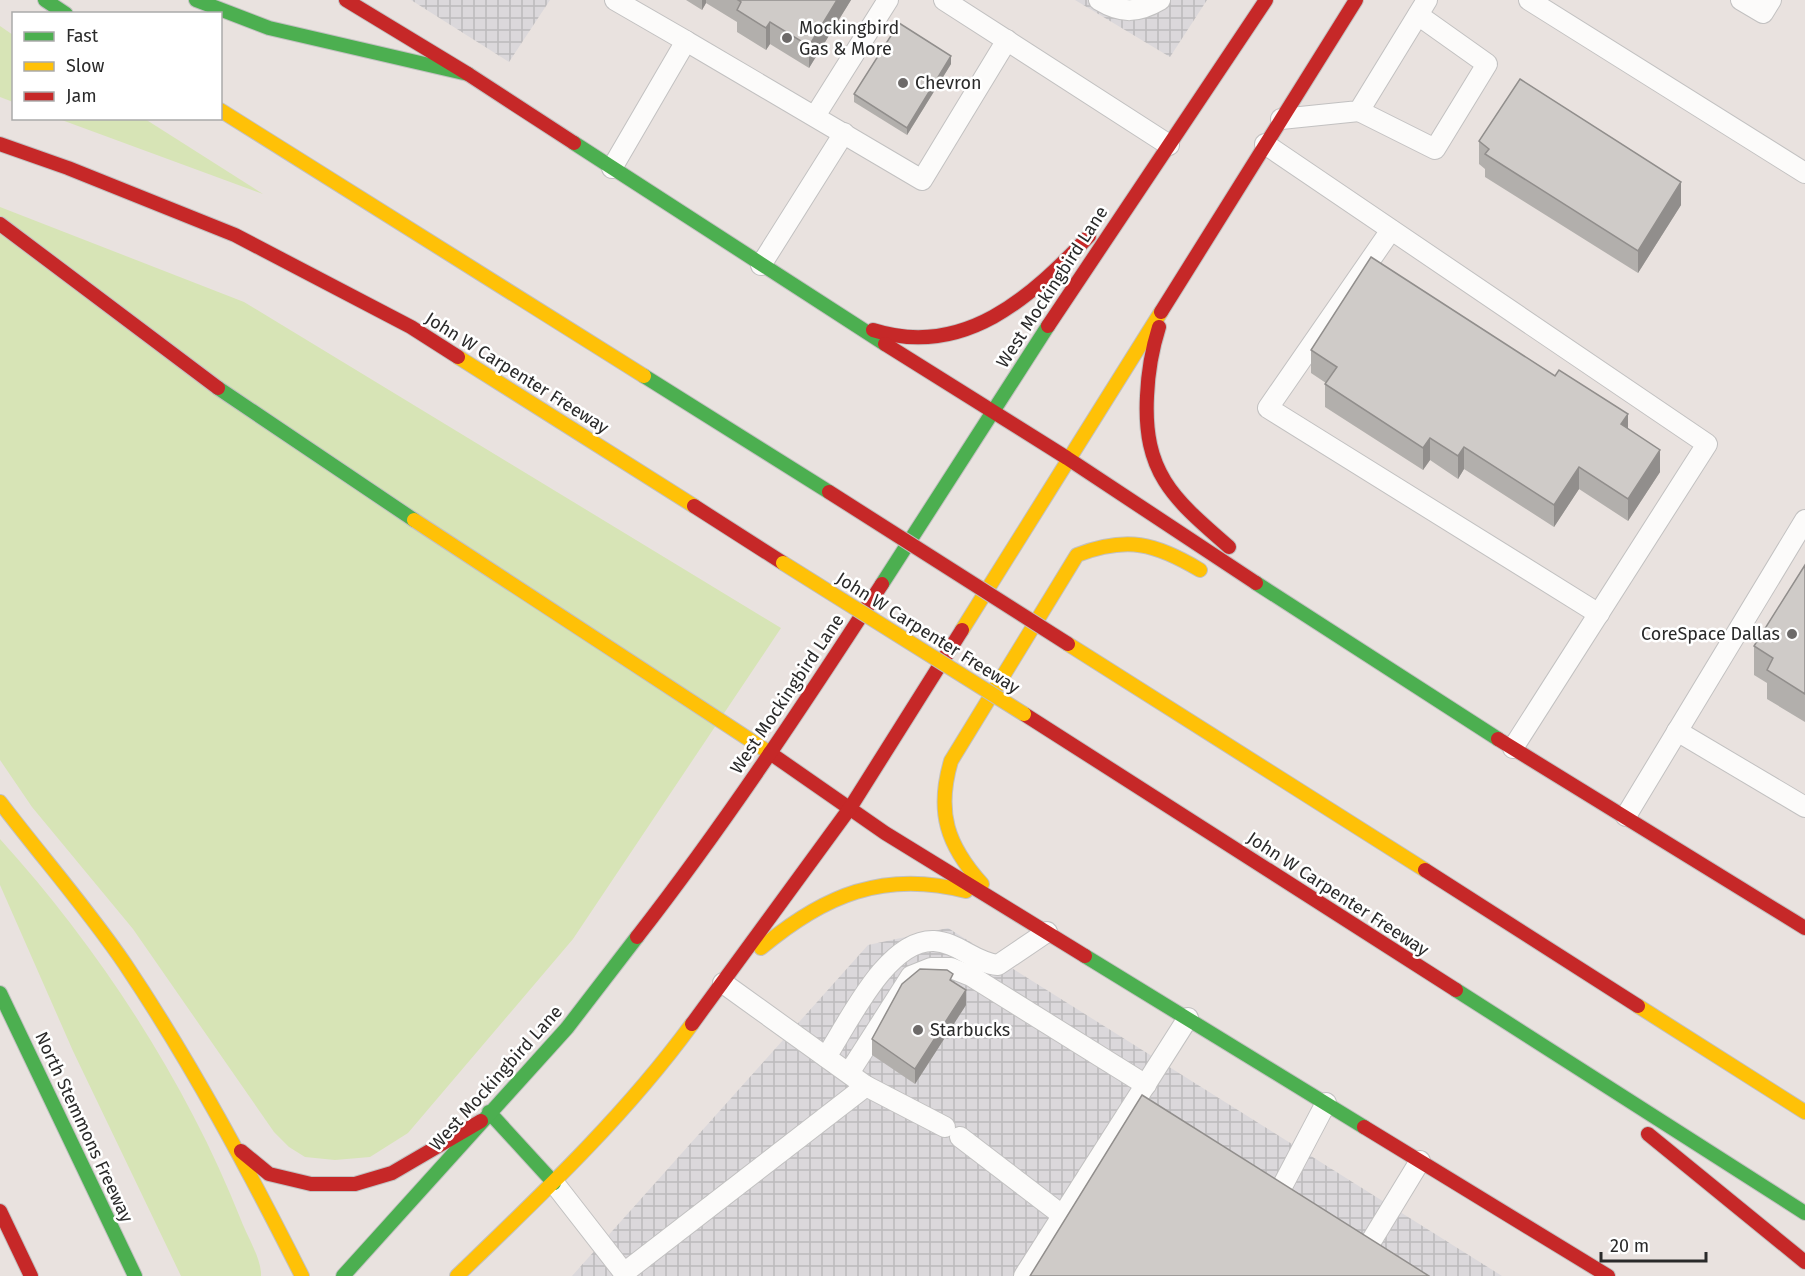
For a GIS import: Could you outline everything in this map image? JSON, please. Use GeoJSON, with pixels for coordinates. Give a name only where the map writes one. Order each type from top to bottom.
{"type":"FeatureCollection","features":[{"type":"Feature","properties":{"kind":"main road"},"geometry":{"type":"LineString","coordinates":[[45,0],[63,12]]}},
{"type":"Feature","properties":{"kind":"main road"},"geometry":{"type":"LineString","coordinates":[[196,0],[269,28],[468,74]]}},
{"type":"Feature","properties":{"kind":"main road"},"geometry":{"type":"LineString","coordinates":[[346,0],[468,74],[838,315],[1067,458],[1423,693],[1805,928]]}},
{"type":"Feature","properties":{"kind":"main road","name":"West Mockingbird Lane"},"geometry":{"type":"LineString","coordinates":[[343,1276],[598,990],[684,876],[770,753],[1153,166],[1266,0]]}},
{"type":"Feature","properties":{"kind":"main road"},"geometry":{"type":"LineString","coordinates":[[457,1276],[487,1245],[554,1184],[658,1070],[850,808],[1067,458],[1356,0]]}},
{"type":"Feature","properties":{"kind":"main road"},"geometry":{"type":"LineString","coordinates":[[222,111],[829,492],[1805,1113]]}},
{"type":"Feature","properties":{"kind":"main road","name":"John W Carpenter Freeway"},"geometry":{"type":"LineString","coordinates":[[0,144],[68,168],[235,235],[411,327],[1024,714],[1805,1213]]}},
{"type":"Feature","properties":{"kind":"main road"},"geometry":{"type":"LineString","coordinates":[[838,315],[885,335],[926,338],[984,321],[1015,305],[1057,270],[1153,166]]}},
{"type":"Feature","properties":{"kind":"main road"},"geometry":{"type":"LineString","coordinates":[[0,224],[231,398],[850,808],[1420,1161],[1579,1269],[1608,1276]]}},
{"type":"Feature","properties":{"kind":"main road"},"geometry":{"type":"LineString","coordinates":[[1172,291],[1154,343],[1148,375],[1146,426],[1150,454],[1165,482],[1204,525],[1311,619]]}},
{"type":"Feature","properties":{"kind":"main road"},"geometry":{"type":"LineString","coordinates":[[999,902],[960,858],[949,835],[942,808],[943,784],[951,761],[1077,555],[1095,547],[1126,541],[1166,549],[1214,578]]}},
{"type":"Feature","properties":{"kind":"main road"},"geometry":{"type":"LineString","coordinates":[[1236,587],[1311,619]]}},
{"type":"Feature","properties":{"kind":"main road"},"geometry":{"type":"LineString","coordinates":[[0,802],[124,962],[186,1059],[238,1148],[302,1276]]}},
{"type":"Feature","properties":{"kind":"main road"},"geometry":{"type":"LineString","coordinates":[[723,983],[772,938],[827,903],[871,885],[909,880],[943,885],[999,902]]}},
{"type":"Feature","properties":{"kind":"main road","name":"North Stemmons Freeway"},"geometry":{"type":"LineString","coordinates":[[0,993],[135,1276]]}},
{"type":"Feature","properties":{"kind":"main road"},"geometry":{"type":"LineString","coordinates":[[1544,1048],[1805,1262]]}},
{"type":"Feature","properties":{"kind":"main road"},"geometry":{"type":"LineString","coordinates":[[1761,1085],[1805,1106]]}},
{"type":"Feature","properties":{"kind":"main road"},"geometry":{"type":"LineString","coordinates":[[238,1148],[269,1174],[311,1184],[355,1184],[392,1173],[485,1117],[554,1184]]}},
{"type":"Feature","properties":{"kind":"main road"},"geometry":{"type":"LineString","coordinates":[[0,1211],[31,1276]]}},
{"type":"Feature","properties":{"kind":"main road"},"geometry":{"type":"LineString","coordinates":[[468,1276],[487,1245]]}},
{"type":"Feature","properties":{"kind":"lane"},"geometry":{"type":"LineString","coordinates":[[615,0],[922,180],[1007,40]]}},
{"type":"Feature","properties":{"kind":"lane"},"geometry":{"type":"LineString","coordinates":[[815,116],[888,0]]}},
{"type":"Feature","properties":{"kind":"lane"},"geometry":{"type":"LineString","coordinates":[[944,0],[1169,145]]}},
{"type":"Feature","properties":{"kind":"lane"},"geometry":{"type":"LineString","coordinates":[[1099,0],[1112,8],[1141,11],[1160,0]]}},
{"type":"Feature","properties":{"kind":"lane"},"geometry":{"type":"LineString","coordinates":[[1529,0],[1805,173]]}},
{"type":"Feature","properties":{"kind":"lane"},"geometry":{"type":"LineString","coordinates":[[1741,0],[1763,13],[1771,0]]}},
{"type":"Feature","properties":{"kind":"lane"},"geometry":{"type":"LineString","coordinates":[[1281,119],[1359,111],[1435,149],[1487,64],[1422,8],[1359,111]]}},
{"type":"Feature","properties":{"kind":"lane"},"geometry":{"type":"LineString","coordinates":[[612,168],[686,41]]}},
{"type":"Feature","properties":{"kind":"lane"},"geometry":{"type":"LineString","coordinates":[[761,265],[844,133]]}},
{"type":"Feature","properties":{"kind":"lane"},"geometry":{"type":"LineString","coordinates":[[1265,144],[1707,444],[1513,748]]}},
{"type":"Feature","properties":{"kind":"lane"},"geometry":{"type":"LineString","coordinates":[[1391,230],[1268,408],[1599,614]]}},
{"type":"Feature","properties":{"kind":"lane"},"geometry":{"type":"LineString","coordinates":[[1626,816],[1805,520]]}},
{"type":"Feature","properties":{"kind":"lane"},"geometry":{"type":"LineString","coordinates":[[1677,731],[1805,807]]}},
{"type":"Feature","properties":{"kind":"lane"},"geometry":{"type":"LineString","coordinates":[[826,1057],[884,967],[900,952],[920,943],[936,941],[979,962],[998,965],[1047,932]]}},
{"type":"Feature","properties":{"kind":"lane"},"geometry":{"type":"LineString","coordinates":[[849,1074],[911,976],[931,968],[951,968],[971,976],[1146,1085]]}},
{"type":"Feature","properties":{"kind":"lane"},"geometry":{"type":"LineString","coordinates":[[723,983],[866,1086],[953,1132],[1062,1215]]}},
{"type":"Feature","properties":{"kind":"lane"},"geometry":{"type":"LineString","coordinates":[[1024,1276],[1188,1018]]}},
{"type":"Feature","properties":{"kind":"lane"},"geometry":{"type":"LineString","coordinates":[[554,1184],[624,1273],[866,1086]]}},
{"type":"Feature","properties":{"kind":"lane"},"geometry":{"type":"LineString","coordinates":[[1276,1198],[1326,1103]]}},
{"type":"Feature","properties":{"kind":"lane"},"geometry":{"type":"LineString","coordinates":[[1364,1253],[1420,1161]]}},
{"type":"Feature","properties":{"kind":"shaded area"},"geometry":{"type":"Polygon","coordinates":[[[411,0],[550,0],[509,62],[411,0]]]}},
{"type":"Feature","properties":{"kind":"shaded area"},"geometry":{"type":"Polygon","coordinates":[[[1075,0],[1207,0],[1170,57],[1075,0]]]}},
{"type":"Feature","properties":{"kind":"shaded area"},"geometry":{"type":"Polygon","coordinates":[[[948,928],[1502,1276],[572,1276],[868,945],[948,928]]]}},
{"type":"Feature","properties":{"kind":"green space"},"geometry":{"type":"Polygon","coordinates":[[[0,26],[12,34],[12,102],[0,97],[0,26]]]}},
{"type":"Feature","properties":{"kind":"green space"},"geometry":{"type":"Polygon","coordinates":[[[62,120],[147,120],[263,194],[62,120]]]}},
{"type":"Feature","properties":{"kind":"green space"},"geometry":{"type":"Polygon","coordinates":[[[0,207],[244,302],[781,628],[573,939],[408,1133],[370,1157],[335,1160],[305,1157],[289,1147],[274,1132],[133,929],[32,807],[0,760],[0,207]]]}},
{"type":"Feature","properties":{"kind":"green space"},"geometry":{"type":"Polygon","coordinates":[[[0,839],[37,881],[106,971],[167,1068],[219,1169],[257,1255],[261,1276],[181,1276],[73,1051],[0,885],[0,839]]]}},
{"type":"Feature","properties":{"kind":"building"},"geometry":{"type":"Polygon","coordinates":[[[738,0],[837,0],[809,46],[770,22],[766,28],[737,10],[741,2],[738,0]]]}},
{"type":"Feature","properties":{"kind":"building","name":"Chevron"},"geometry":{"type":"Polygon","coordinates":[[[899,23],[951,56],[907,128],[854,94],[899,23]]]}},
{"type":"Feature","properties":{"kind":"building"},"geometry":{"type":"Polygon","coordinates":[[[1520,79],[1681,182],[1638,251],[1485,154],[1489,149],[1479,141],[1520,79]]]}},
{"type":"Feature","properties":{"kind":"building"},"geometry":{"type":"Polygon","coordinates":[[[1371,257],[1555,376],[1559,370],[1628,414],[1621,424],[1660,450],[1628,499],[1579,467],[1554,505],[1464,447],[1458,456],[1430,438],[1423,448],[1325,384],[1337,367],[1311,350],[1371,257]]]}},
{"type":"Feature","properties":{"kind":"building","name":"CoreSpace Dallas"},"geometry":{"type":"Polygon","coordinates":[[[1805,565],[1805,694],[1767,670],[1773,658],[1754,646],[1805,565]]]}},
{"type":"Feature","properties":{"kind":"building","name":"Starbucks"},"geometry":{"type":"Polygon","coordinates":[[[920,969],[947,970],[953,974],[950,980],[966,990],[915,1069],[872,1039],[902,984],[920,969]]]}},
{"type":"Feature","properties":{"kind":"building"},"geometry":{"type":"Polygon","coordinates":[[[1142,1095],[1429,1276],[1030,1276],[1142,1095]]]}},
{"type":"Feature","properties":{"kind":"traffic: fast"},"geometry":{"type":"LineString","coordinates":[[45,0],[63,12]]}},
{"type":"Feature","properties":{"kind":"traffic: fast"},"geometry":{"type":"LineString","coordinates":[[196,0],[269,28],[468,74]]}},
{"type":"Feature","properties":{"kind":"traffic: fast"},"geometry":{"type":"LineString","coordinates":[[574,143],[885,344]]}},
{"type":"Feature","properties":{"kind":"traffic: fast"},"geometry":{"type":"LineString","coordinates":[[882,584],[1048,326]]}},
{"type":"Feature","properties":{"kind":"traffic: fast"},"geometry":{"type":"LineString","coordinates":[[644,376],[829,492]]}},
{"type":"Feature","properties":{"kind":"traffic: fast"},"geometry":{"type":"LineString","coordinates":[[218,388],[414,520]]}},
{"type":"Feature","properties":{"kind":"traffic: fast"},"geometry":{"type":"LineString","coordinates":[[1256,583],[1498,739]]}},
{"type":"Feature","properties":{"kind":"traffic: fast"},"geometry":{"type":"LineString","coordinates":[[343,1276],[567,1028],[637,937]]}},
{"type":"Feature","properties":{"kind":"traffic: fast"},"geometry":{"type":"LineString","coordinates":[[1085,956],[1364,1127]]}},
{"type":"Feature","properties":{"kind":"traffic: fast"},"geometry":{"type":"LineString","coordinates":[[1456,990],[1805,1213]]}},
{"type":"Feature","properties":{"kind":"traffic: fast"},"geometry":{"type":"LineString","coordinates":[[0,993],[135,1276]]}},
{"type":"Feature","properties":{"kind":"traffic: fast"},"geometry":{"type":"LineString","coordinates":[[489,1112],[554,1183]]}},
{"type":"Feature","properties":{"kind":"traffic: slow"},"geometry":{"type":"LineString","coordinates":[[222,111],[644,376]]}},
{"type":"Feature","properties":{"kind":"traffic: slow"},"geometry":{"type":"LineString","coordinates":[[962,630],[1161,312]]}},
{"type":"Feature","properties":{"kind":"traffic: slow"},"geometry":{"type":"LineString","coordinates":[[458,357],[694,506]]}},
{"type":"Feature","properties":{"kind":"traffic: slow"},"geometry":{"type":"LineString","coordinates":[[414,520],[770,753]]}},
{"type":"Feature","properties":{"kind":"traffic: slow"},"geometry":{"type":"LineString","coordinates":[[982,884],[960,856],[948,827],[945,796],[951,761],[1077,555],[1111,546],[1140,545],[1169,554],[1200,570]]}},
{"type":"Feature","properties":{"kind":"traffic: slow"},"geometry":{"type":"LineString","coordinates":[[783,563],[1024,714]]}},
{"type":"Feature","properties":{"kind":"traffic: slow"},"geometry":{"type":"LineString","coordinates":[[1068,644],[1425,870]]}},
{"type":"Feature","properties":{"kind":"traffic: slow"},"geometry":{"type":"LineString","coordinates":[[0,802],[95,923],[150,1002],[218,1117],[302,1276]]}},
{"type":"Feature","properties":{"kind":"traffic: slow"},"geometry":{"type":"LineString","coordinates":[[761,948],[808,914],[832,901],[856,892],[882,886],[908,884],[936,885],[966,891]]}},
{"type":"Feature","properties":{"kind":"traffic: slow"},"geometry":{"type":"LineString","coordinates":[[1638,1006],[1805,1112]]}},
{"type":"Feature","properties":{"kind":"traffic: slow"},"geometry":{"type":"LineString","coordinates":[[457,1276],[610,1124],[692,1024]]}},
{"type":"Feature","properties":{"kind":"traffic: jam"},"geometry":{"type":"LineString","coordinates":[[346,0],[468,74],[574,143]]}},
{"type":"Feature","properties":{"kind":"traffic: jam"},"geometry":{"type":"LineString","coordinates":[[1048,326],[1266,0]]}},
{"type":"Feature","properties":{"kind":"traffic: jam"},"geometry":{"type":"LineString","coordinates":[[1161,312],[1356,0]]}},
{"type":"Feature","properties":{"kind":"traffic: jam"},"geometry":{"type":"LineString","coordinates":[[0,144],[68,168],[235,235],[411,327],[458,357]]}},
{"type":"Feature","properties":{"kind":"traffic: jam"},"geometry":{"type":"LineString","coordinates":[[0,224],[218,388]]}},
{"type":"Feature","properties":{"kind":"traffic: jam"},"geometry":{"type":"LineString","coordinates":[[873,330],[906,337],[937,336],[966,329],[993,317],[1019,300],[1067,259],[1089,236]]}},
{"type":"Feature","properties":{"kind":"traffic: jam"},"geometry":{"type":"LineString","coordinates":[[1159,327],[1149,369],[1147,423],[1150,446],[1166,483],[1178,499],[1229,547]]}},
{"type":"Feature","properties":{"kind":"traffic: jam"},"geometry":{"type":"LineString","coordinates":[[885,344],[1067,458],[1256,583]]}},
{"type":"Feature","properties":{"kind":"traffic: jam"},"geometry":{"type":"LineString","coordinates":[[829,492],[1068,644]]}},
{"type":"Feature","properties":{"kind":"traffic: jam"},"geometry":{"type":"LineString","coordinates":[[694,506],[783,563]]}},
{"type":"Feature","properties":{"kind":"traffic: jam"},"geometry":{"type":"LineString","coordinates":[[637,937],[733,807],[882,584]]}},
{"type":"Feature","properties":{"kind":"traffic: jam"},"geometry":{"type":"LineString","coordinates":[[692,1024],[850,808],[962,630]]}},
{"type":"Feature","properties":{"kind":"traffic: jam"},"geometry":{"type":"LineString","coordinates":[[1024,714],[1456,990]]}},
{"type":"Feature","properties":{"kind":"traffic: jam"},"geometry":{"type":"LineString","coordinates":[[1498,739],[1805,928]]}},
{"type":"Feature","properties":{"kind":"traffic: jam"},"geometry":{"type":"LineString","coordinates":[[770,753],[885,833],[1085,956]]}},
{"type":"Feature","properties":{"kind":"traffic: jam"},"geometry":{"type":"LineString","coordinates":[[1425,870],[1638,1006]]}},
{"type":"Feature","properties":{"kind":"traffic: jam"},"geometry":{"type":"LineString","coordinates":[[241,1151],[269,1174],[311,1184],[355,1184],[392,1173],[481,1121]]}},
{"type":"Feature","properties":{"kind":"traffic: jam"},"geometry":{"type":"LineString","coordinates":[[1364,1127],[1608,1276]]}},
{"type":"Feature","properties":{"kind":"traffic: jam"},"geometry":{"type":"LineString","coordinates":[[1648,1134],[1805,1262]]}},
{"type":"Feature","properties":{"kind":"traffic: jam"},"geometry":{"type":"LineString","coordinates":[[0,1211],[31,1276]]}},
{"type":"Feature","properties":{"kind":"place","name":"Mockingbird Gas & More"},"geometry":{"type":"Point","coordinates":[787,38]}},
{"type":"Feature","properties":{"kind":"place","name":"Chevron"},"geometry":{"type":"Point","coordinates":[903,83]}},
{"type":"Feature","properties":{"kind":"place","name":"CoreSpace Dallas"},"geometry":{"type":"Point","coordinates":[1792,634]}},
{"type":"Feature","properties":{"kind":"place","name":"Starbucks"},"geometry":{"type":"Point","coordinates":[918,1030]}}]}
